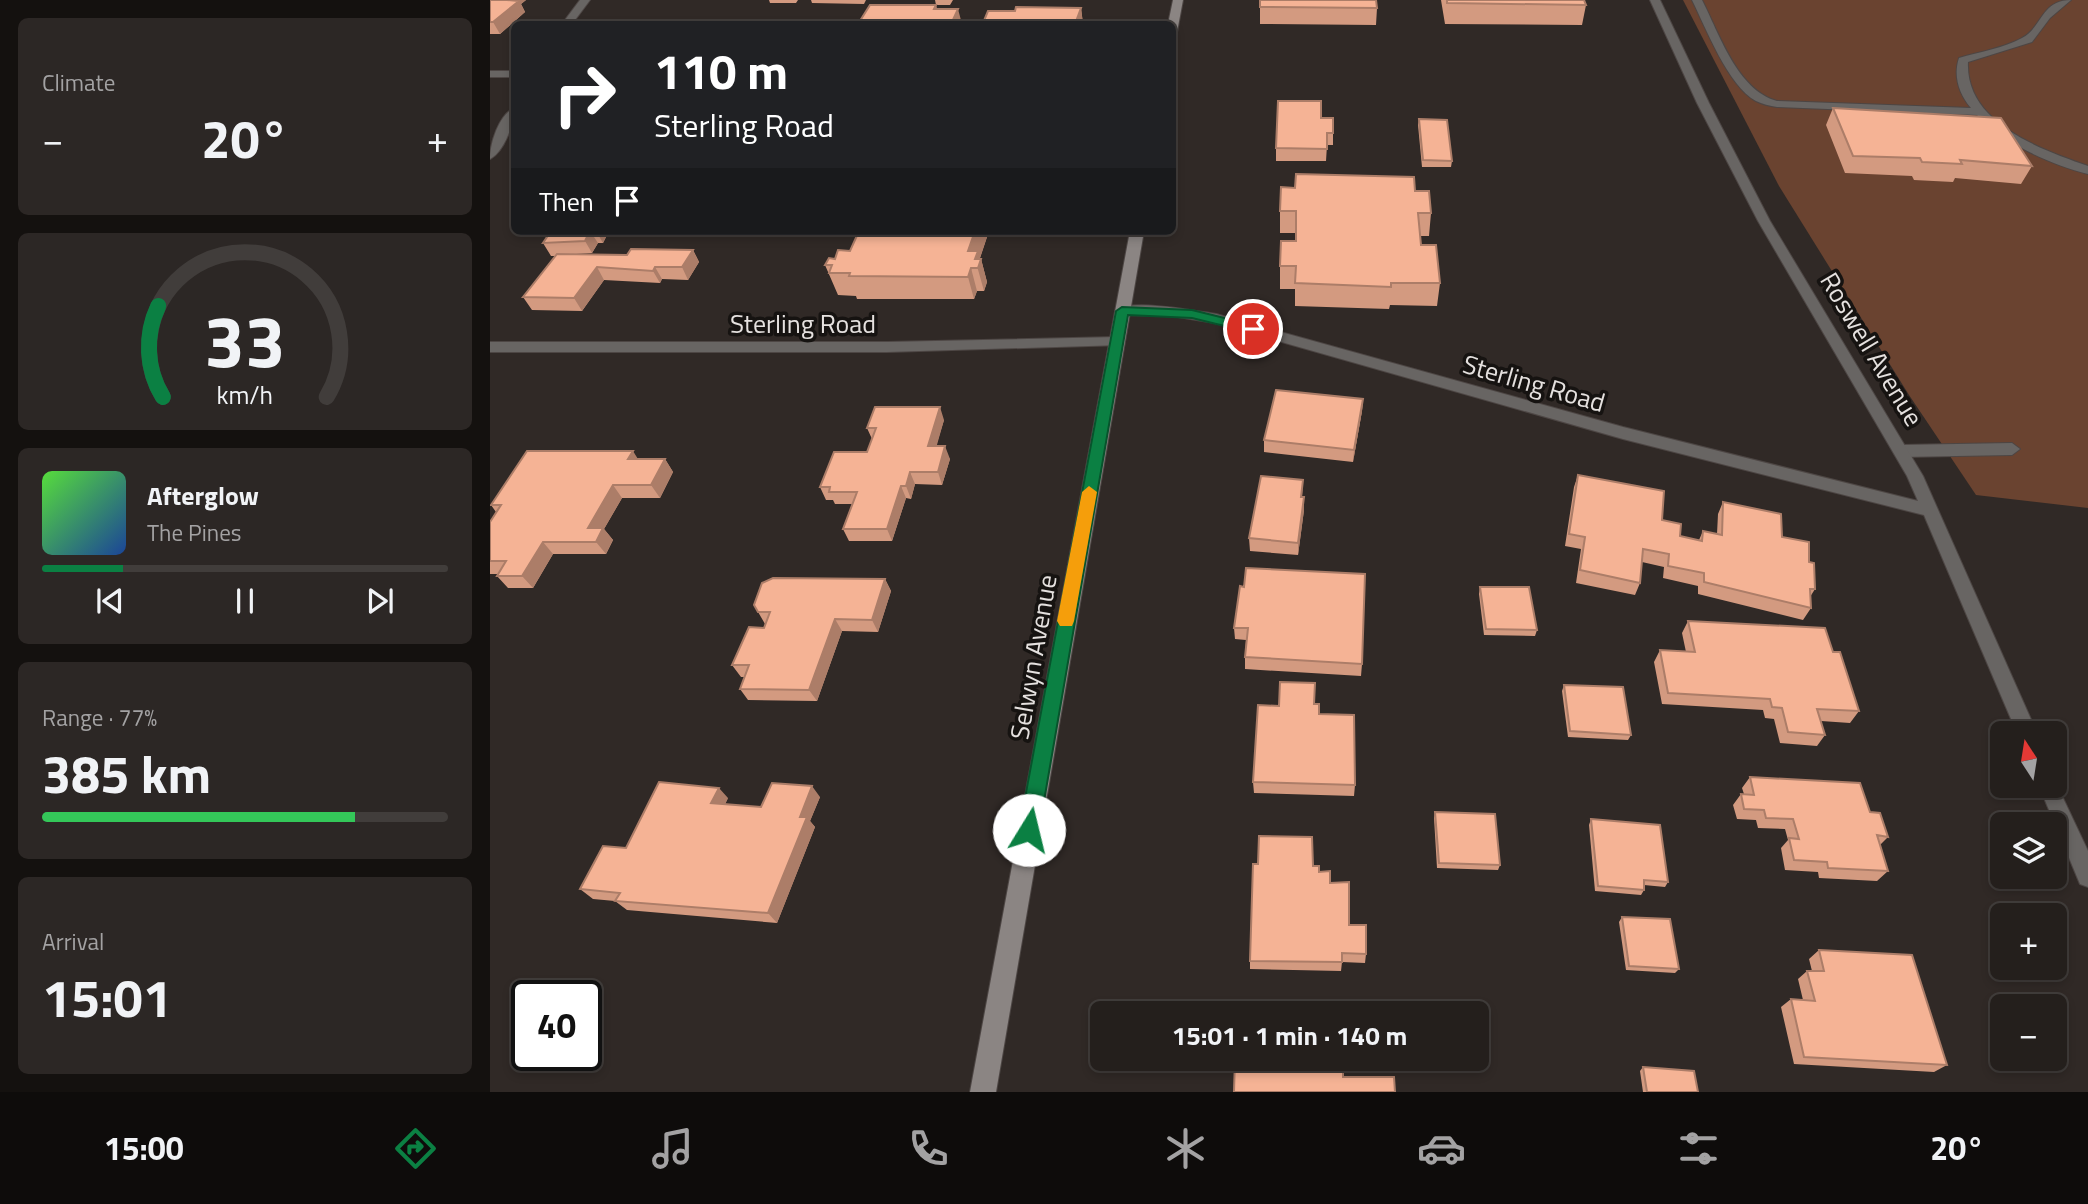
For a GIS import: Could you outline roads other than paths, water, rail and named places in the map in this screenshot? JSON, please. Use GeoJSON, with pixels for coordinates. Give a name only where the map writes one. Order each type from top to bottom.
{"type":"FeatureCollection","features":[{"type":"Feature","properties":{"kind":"street"},"geometry":{"type":"LineString","coordinates":[[569,21],[585,0]]}},
{"type":"Feature","properties":{"kind":"street"},"geometry":{"type":"LineString","coordinates":[[1174,21],[1178,0]]}},
{"type":"Feature","properties":{"kind":"street","name":"Roswell Avenue"},"geometry":{"type":"LineString","coordinates":[[1655,0],[1703,103],[1764,221],[1824,326],[1901,451],[1931,511],[2021,721]]}},
{"type":"Feature","properties":{"kind":"street"},"geometry":{"type":"LineString","coordinates":[[1697,0],[1719,43],[1749,89],[1763,101],[1979,112]]}},
{"type":"Feature","properties":{"kind":"street"},"geometry":{"type":"LineString","coordinates":[[2066,0],[2046,16],[2028,40],[1963,60],[1963,89],[1979,112],[2032,147],[2088,170]]}},
{"type":"Feature","properties":{"kind":"street"},"geometry":{"type":"LineString","coordinates":[[490,74],[511,75]]}},
{"type":"Feature","properties":{"kind":"street"},"geometry":{"type":"LineString","coordinates":[[490,155],[511,116]]}},
{"type":"Feature","properties":{"kind":"street","name":"Selwyn Avenue"},"geometry":{"type":"LineString","coordinates":[[983,1092],[1136,235]]}},
{"type":"Feature","properties":{"kind":"street","name":"Sterling Road"},"geometry":{"type":"LineString","coordinates":[[1122,311],[1172,312],[1216,319],[1623,433],[1931,511]]}},
{"type":"Feature","properties":{"kind":"street","name":"Sterling Road"},"geometry":{"type":"LineString","coordinates":[[490,347],[887,347],[1117,342]]}},
{"type":"Feature","properties":{"kind":"street"},"geometry":{"type":"LineString","coordinates":[[1901,451],[2012,449]]}},
{"type":"Feature","properties":{"kind":"street"},"geometry":{"type":"LineString","coordinates":[[2054,798],[2088,876]]}}]}
